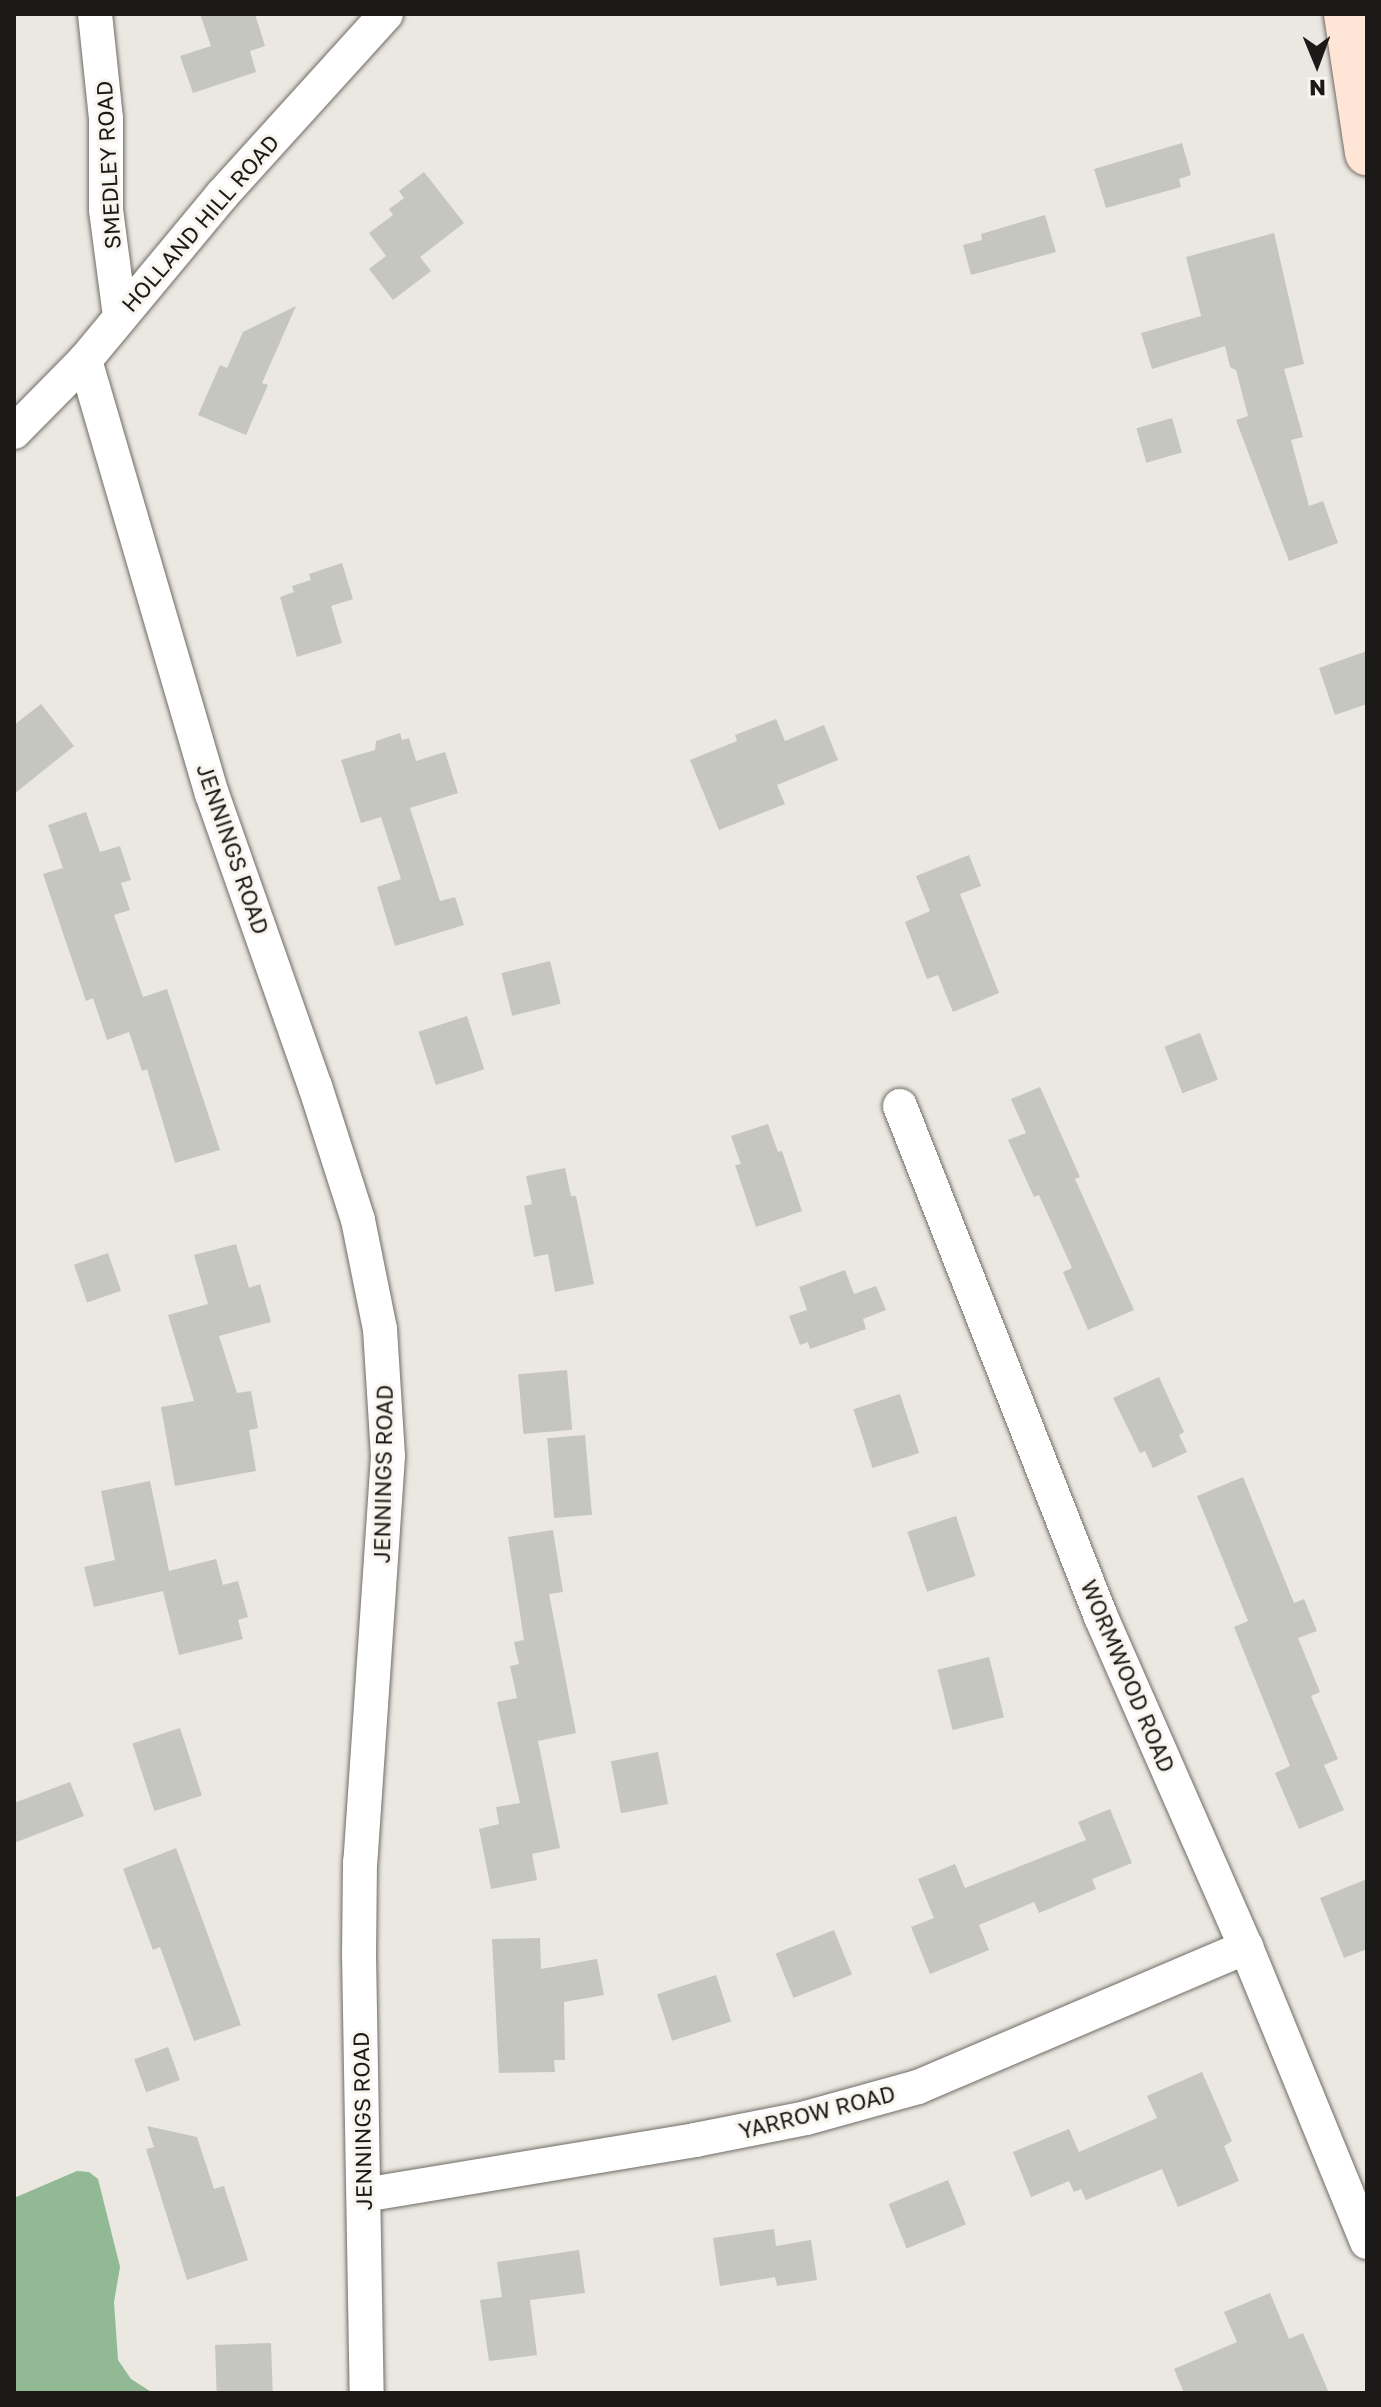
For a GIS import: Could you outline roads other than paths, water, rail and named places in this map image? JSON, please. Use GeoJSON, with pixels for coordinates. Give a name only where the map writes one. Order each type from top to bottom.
{"type":"FeatureCollection","features":[{"type":"Feature","properties":{"kind":"main road"},"geometry":{"type":"LineString","coordinates":[[1346,14],[1367,153]]}},
{"type":"Feature","properties":{"kind":"street","name":"SMEDLEY ROAD"},"geometry":{"type":"LineString","coordinates":[[95,14],[106,118],[106,210],[120,316]]}},
{"type":"Feature","properties":{"kind":"street","name":"HOLLAND HILL ROAD"},"geometry":{"type":"LineString","coordinates":[[14,432],[85,360],[222,195],[386,14]]}},
{"type":"Feature","properties":{"kind":"street","name":"JENNINGS ROAD"},"geometry":{"type":"LineString","coordinates":[[85,360],[212,794],[315,1086],[358,1220],[380,1329],[388,1456],[360,1862],[367,2393]]}},
{"type":"Feature","properties":{"kind":"street","name":"WORMWOOD ROAD"},"geometry":{"type":"LineString","coordinates":[[900,1106],[1101,1617],[1246,1947],[1367,2242]]}},
{"type":"Feature","properties":{"kind":"street","name":"YARROW ROAD"},"geometry":{"type":"LineString","coordinates":[[364,2195],[695,2140],[806,2118],[918,2087],[1246,1947]]}}]}
